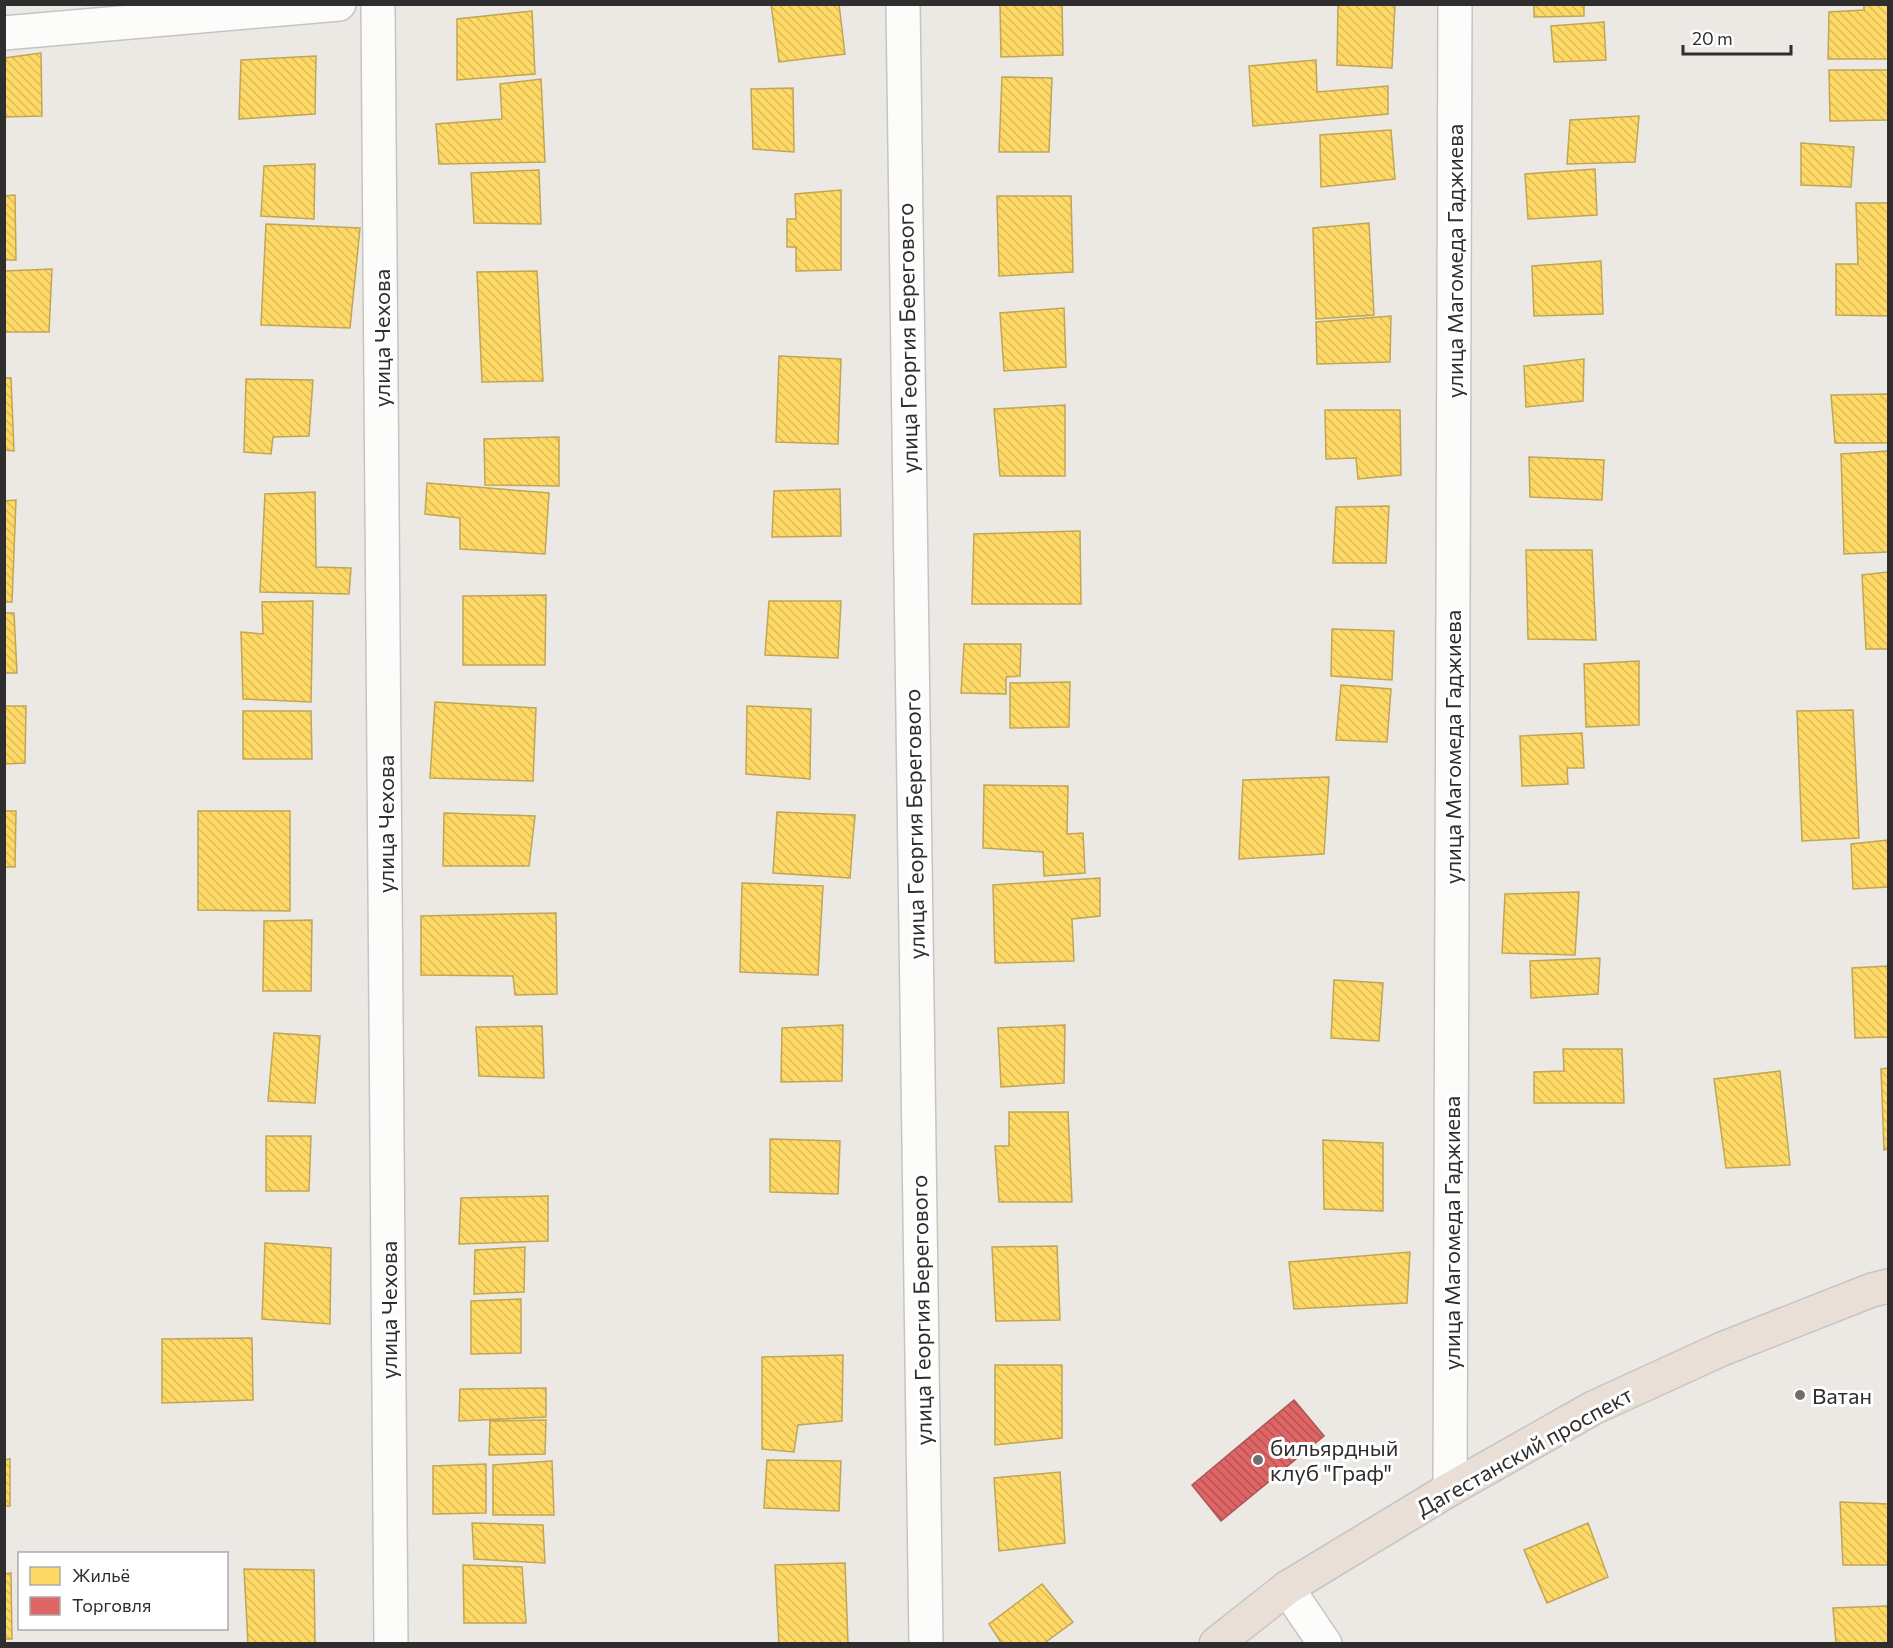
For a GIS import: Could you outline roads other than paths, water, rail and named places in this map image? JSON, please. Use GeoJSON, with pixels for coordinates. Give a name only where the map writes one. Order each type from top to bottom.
{"type":"FeatureCollection","features":[{"type":"Feature","properties":{"kind":"highway","name":"Дагестанский проспект"},"geometry":{"type":"LineString","coordinates":[[1215,1644],[1287,1588],[1450,1489],[1593,1408],[1722,1349],[1872,1290],[1888,1286]]}},
{"type":"Feature","properties":{"kind":"street"},"geometry":{"type":"LineString","coordinates":[[4,33],[339,4]]}},
{"type":"Feature","properties":{"kind":"street","name":"улица Чехова"},"geometry":{"type":"LineString","coordinates":[[378,4],[391,1644]]}},
{"type":"Feature","properties":{"kind":"street","name":"улица Георгия Берегового"},"geometry":{"type":"LineString","coordinates":[[903,4],[926,1644]]}},
{"type":"Feature","properties":{"kind":"street","name":"улица Магомеда Гаджиева"},"geometry":{"type":"LineString","coordinates":[[1450,1489],[1455,4]]}},
{"type":"Feature","properties":{"kind":"street"},"geometry":{"type":"LineString","coordinates":[[1287,1588],[1324,1644]]}},
{"type":"Feature","properties":{"kind":"place","name":"Ватан"},"geometry":{"type":"Point","coordinates":[1800,1395]}},
{"type":"Feature","properties":{"kind":"place","name":"бильярдный клуб \"Граф\""},"geometry":{"type":"Point","coordinates":[1258,1460]}}]}
